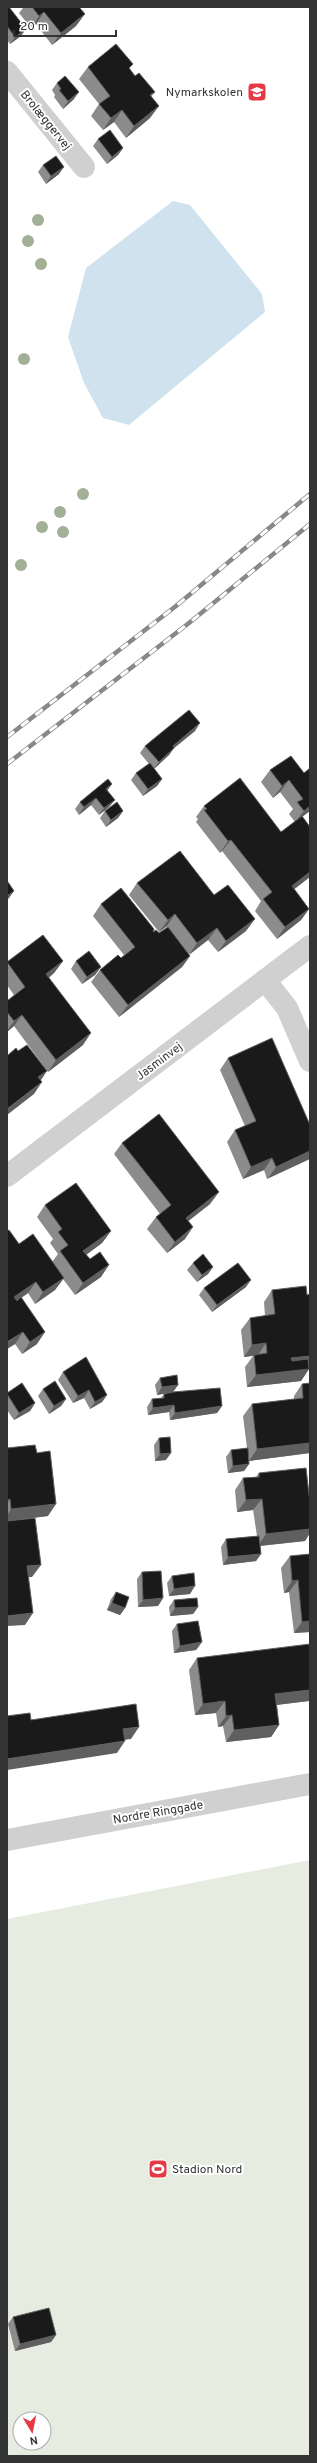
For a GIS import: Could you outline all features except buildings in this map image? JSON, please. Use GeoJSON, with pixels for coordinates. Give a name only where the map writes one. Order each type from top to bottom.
{"type":"FeatureCollection","features":[{"type":"Feature","properties":{"kind":"street","name":"Brolæggervej"},"geometry":{"type":"LineString","coordinates":[[7,72],[84,168]]}},
{"type":"Feature","properties":{"kind":"street","name":"Jasminvej"},"geometry":{"type":"LineString","coordinates":[[7,1176],[310,946]]}},
{"type":"Feature","properties":{"kind":"street"},"geometry":{"type":"LineString","coordinates":[[265,980],[287,1008],[310,1061]]}},
{"type":"Feature","properties":{"kind":"street","name":"Nordre Ringgade"},"geometry":{"type":"LineString","coordinates":[[7,1840],[310,1784]]}},
{"type":"Feature","properties":{"kind":"shaded area","name":"Stadion Nord"},"geometry":{"type":"Polygon","coordinates":[[[310,1860],[310,2456],[7,2456],[7,1919],[310,1860]]]}},
{"type":"Feature","properties":{"kind":"water"},"geometry":{"type":"Polygon","coordinates":[[[173,201],[190,205],[262,294],[265,312],[129,425],[103,418],[84,383],[68,337],[86,268],[173,201]]]}},
{"type":"Feature","properties":{"kind":"railway"},"geometry":{"type":"LineString","coordinates":[[7,737],[176,606],[310,494]]}},
{"type":"Feature","properties":{"kind":"railway"},"geometry":{"type":"LineString","coordinates":[[7,764],[189,623],[310,524]]}},
{"type":"Feature","properties":{"kind":"place","name":"Nymarkskolen"},"geometry":{"type":"Point","coordinates":[257,92]}},
{"type":"Feature","properties":{"kind":"place","name":"Stadion Nord"},"geometry":{"type":"Point","coordinates":[158,2169]}}]}
